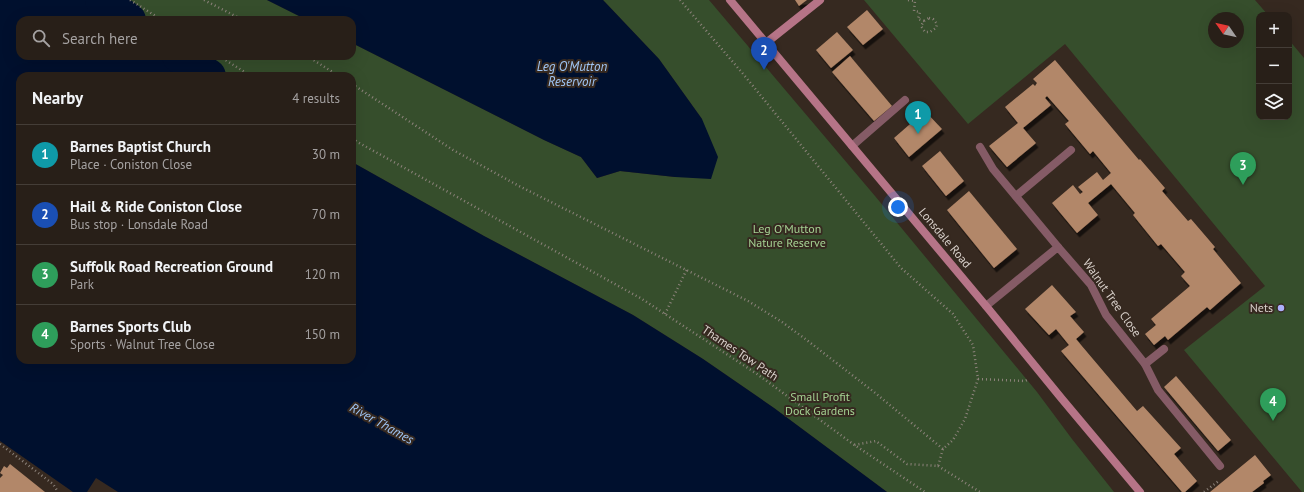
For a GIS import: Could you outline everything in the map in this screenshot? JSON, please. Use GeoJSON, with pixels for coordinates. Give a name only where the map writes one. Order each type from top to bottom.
{"type":"FeatureCollection","features":[{"type":"Feature","properties":{"kind":"main road","name":"Lonsdale Road"},"geometry":{"type":"LineString","coordinates":[[730,0],[1140,492]]}},
{"type":"Feature","properties":{"kind":"main road"},"geometry":{"type":"LineString","coordinates":[[766,43],[820,0]]}},
{"type":"Feature","properties":{"kind":"street"},"geometry":{"type":"LineString","coordinates":[[852,146],[905,100]]}},
{"type":"Feature","properties":{"kind":"street","name":"Walnut Tree Close"},"geometry":{"type":"LineString","coordinates":[[980,147],[993,169],[1091,285],[1106,315],[1144,364],[1158,390],[1220,466]]}},
{"type":"Feature","properties":{"kind":"street"},"geometry":{"type":"LineString","coordinates":[[1016,196],[1071,150]]}},
{"type":"Feature","properties":{"kind":"street"},"geometry":{"type":"LineString","coordinates":[[986,306],[1058,247]]}},
{"type":"Feature","properties":{"kind":"street"},"geometry":{"type":"LineString","coordinates":[[1144,364],[1164,349]]}},
{"type":"Feature","properties":{"kind":"path"},"geometry":{"type":"LineString","coordinates":[[130,0],[156,16]]}},
{"type":"Feature","properties":{"kind":"path"},"geometry":{"type":"LineString","coordinates":[[204,0],[235,16]]}},
{"type":"Feature","properties":{"kind":"path"},"geometry":{"type":"LineString","coordinates":[[680,0],[744,75],[901,268],[953,314],[973,345],[978,379],[965,418],[953,440],[943,449],[938,466]]}},
{"type":"Feature","properties":{"kind":"path"},"geometry":{"type":"LineString","coordinates":[[908,0],[915,1],[914,10],[920,12],[918,19],[924,21],[929,18],[933,19],[937,24],[936,28],[930,32],[925,32],[921,26],[924,21]]}},
{"type":"Feature","properties":{"kind":"path"},"geometry":{"type":"LineString","coordinates":[[225,60],[245,72]]}},
{"type":"Feature","properties":{"kind":"path"},"geometry":{"type":"LineString","coordinates":[[313,60],[333,72]]}},
{"type":"Feature","properties":{"kind":"path"},"geometry":{"type":"LineString","coordinates":[[356,87],[453,150],[519,186],[748,300],[782,322],[874,392],[943,449]]}},
{"type":"Feature","properties":{"kind":"path","name":"Thames Tow Path"},"geometry":{"type":"LineString","coordinates":[[356,141],[642,299],[757,374],[854,445],[925,492]]}},
{"type":"Feature","properties":{"kind":"path"},"geometry":{"type":"LineString","coordinates":[[665,314],[687,269]]}},
{"type":"Feature","properties":{"kind":"path"},"geometry":{"type":"LineString","coordinates":[[978,379],[1025,381],[1040,373]]}},
{"type":"Feature","properties":{"kind":"path"},"geometry":{"type":"LineString","coordinates":[[854,445],[876,441],[907,464],[938,466],[980,492]]}},
{"type":"Feature","properties":{"kind":"path"},"geometry":{"type":"LineString","coordinates":[[0,444],[53,484],[58,492]]}},
{"type":"Feature","properties":{"kind":"green space"},"geometry":{"type":"Polygon","coordinates":[[[102,0],[267,0],[299,16],[124,16],[102,0]]]}},
{"type":"Feature","properties":{"kind":"green space","name":"Leg O'Mutton Nature Reserve"},"geometry":{"type":"Polygon","coordinates":[[[603,0],[709,0],[875,196],[1037,392],[1114,492],[887,492],[774,408],[703,359],[633,315],[484,236],[356,164],[356,72],[203,72],[185,60],[356,60],[356,45],[544,140],[581,157],[597,178],[620,171],[675,177],[702,119],[659,59],[603,0]]]}},
{"type":"Feature","properties":{"kind":"green space"},"geometry":{"type":"Polygon","coordinates":[[[864,0],[1255,0],[1265,12],[1256,12],[1256,120],[1292,120],[1292,44],[1304,58],[1304,492],[1302,492],[1184,350],[1265,286],[1065,44],[968,124],[864,0]]]}},
{"type":"Feature","properties":{"kind":"water","name":"River Thames"},"geometry":{"type":"Polygon","coordinates":[[[0,0],[102,0],[124,16],[16,16],[16,60],[185,60],[203,72],[16,72],[16,364],[356,364],[356,164],[484,236],[633,315],[703,359],[774,408],[887,492],[118,492],[96,478],[87,492],[73,492],[0,441],[0,0]]]}},
{"type":"Feature","properties":{"kind":"water","name":"Leg O'Mutton Reservoir"},"geometry":{"type":"Polygon","coordinates":[[[267,0],[603,0],[659,59],[702,119],[718,157],[711,179],[620,171],[597,178],[581,157],[544,140],[356,45],[356,16],[299,16],[267,0]]]}},
{"type":"Feature","properties":{"kind":"building"},"geometry":{"type":"Polygon","coordinates":[[[795,0],[807,0],[799,6],[795,0]]]}},
{"type":"Feature","properties":{"kind":"building"},"geometry":{"type":"Polygon","coordinates":[[[867,10],[883,29],[863,45],[847,27],[867,10]]]}},
{"type":"Feature","properties":{"kind":"building"},"geometry":{"type":"Polygon","coordinates":[[[837,32],[853,50],[831,68],[816,50],[837,32]]]}},
{"type":"Feature","properties":{"kind":"building"},"geometry":{"type":"Polygon","coordinates":[[[850,56],[892,106],[874,121],[832,72],[850,56]]]}},
{"type":"Feature","properties":{"kind":"building"},"geometry":{"type":"Polygon","coordinates":[[[1055,60],[1139,160],[1140,159],[1165,188],[1162,191],[1188,221],[1191,219],[1215,247],[1213,249],[1241,283],[1210,310],[1207,307],[1168,340],[1165,336],[1154,345],[1145,334],[1156,325],[1151,319],[1190,286],[1181,276],[1185,272],[1161,244],[1158,246],[1133,215],[1135,213],[1111,184],[1088,203],[1098,215],[1077,233],[1052,203],[1073,185],[1080,194],[1083,192],[1078,187],[1097,172],[1103,180],[1111,173],[1093,151],[1090,154],[1065,124],[1069,121],[1047,96],[1045,98],[1051,105],[1023,128],[1036,143],[1007,167],[989,146],[1018,123],[1005,107],[1033,84],[1035,86],[1037,83],[1033,79],[1055,60]]]}},
{"type":"Feature","properties":{"kind":"building"},"geometry":{"type":"Polygon","coordinates":[[[925,111],[942,129],[909,157],[894,138],[925,111]]]}},
{"type":"Feature","properties":{"kind":"building"},"geometry":{"type":"Polygon","coordinates":[[[940,151],[964,181],[946,196],[922,166],[940,151]]]}},
{"type":"Feature","properties":{"kind":"building"},"geometry":{"type":"Polygon","coordinates":[[[969,191],[1017,249],[994,268],[947,210],[969,191]]]}},
{"type":"Feature","properties":{"kind":"building"},"geometry":{"type":"Polygon","coordinates":[[[1052,285],[1076,312],[1070,316],[1084,332],[1076,339],[1137,411],[1143,406],[1181,448],[1174,454],[1197,481],[1185,492],[1182,492],[1061,351],[1069,345],[1056,329],[1049,335],[1025,309],[1052,285]]]}},
{"type":"Feature","properties":{"kind":"building"},"geometry":{"type":"Polygon","coordinates":[[[1176,376],[1231,440],[1218,451],[1164,387],[1176,376]]]}},
{"type":"Feature","properties":{"kind":"building"},"geometry":{"type":"Polygon","coordinates":[[[1255,455],[1271,475],[1263,481],[1264,483],[1252,492],[1210,492],[1255,455]]]}},
{"type":"Feature","properties":{"kind":"building"},"geometry":{"type":"Polygon","coordinates":[[[10,464],[45,492],[0,492],[0,478],[3,475],[0,473],[4,466],[7,468],[10,464]]]}},
{"type":"Feature","properties":{"kind":"waterway"},"geometry":{"type":"LineString","coordinates":[[102,0],[124,16]]}},
{"type":"Feature","properties":{"kind":"waterway"},"geometry":{"type":"LineString","coordinates":[[185,60],[203,72]]}},
{"type":"Feature","properties":{"kind":"place","name":"Hail & Ride Coniston Close"},"geometry":{"type":"Point","coordinates":[764,70]}},
{"type":"Feature","properties":{"kind":"place","name":"Barnes Baptist Church"},"geometry":{"type":"Point","coordinates":[918,134]}},
{"type":"Feature","properties":{"kind":"place","name":"Suffolk Road Recreation Ground"},"geometry":{"type":"Point","coordinates":[1243,185]}},
{"type":"Feature","properties":{"kind":"place","name":"Nets"},"geometry":{"type":"Point","coordinates":[1281,308]}},
{"type":"Feature","properties":{"kind":"place","name":"Barnes Sports Club"},"geometry":{"type":"Point","coordinates":[1273,421]}},
{"type":"Feature","properties":{"kind":"park label","name":"Small Profit Dock Gardens"},"geometry":{"type":"Point","coordinates":[820,404]}}]}
